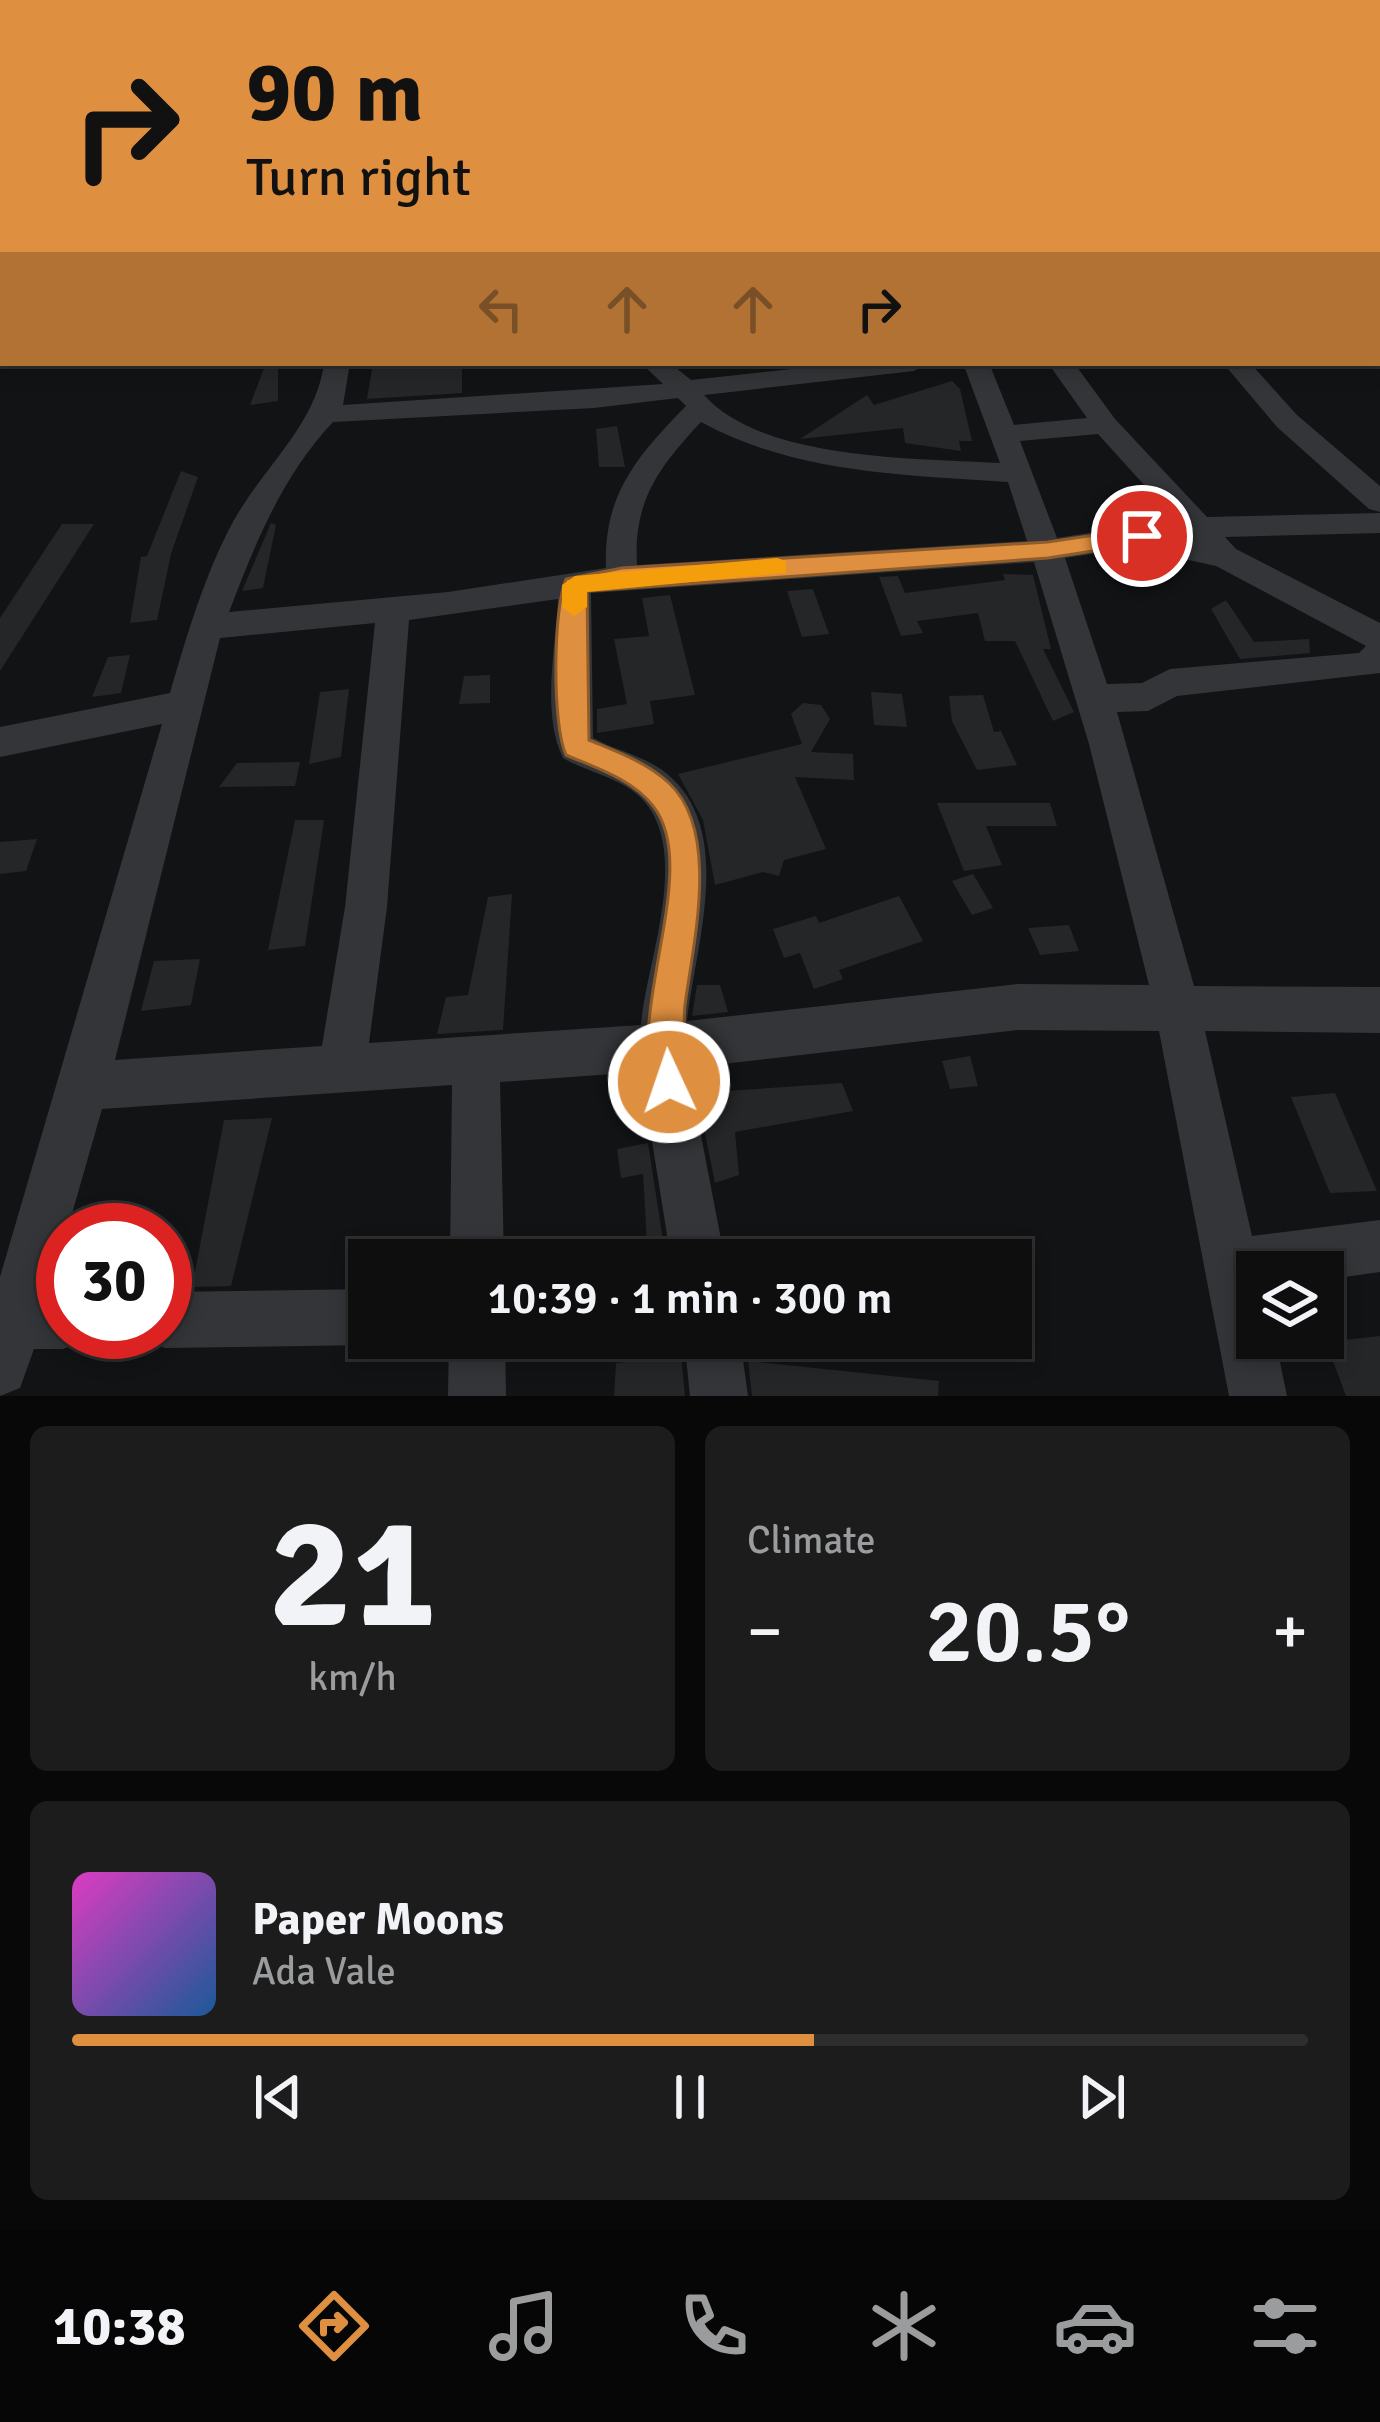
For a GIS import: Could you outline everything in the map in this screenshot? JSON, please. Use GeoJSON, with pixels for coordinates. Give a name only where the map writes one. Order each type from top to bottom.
{"type":"FeatureCollection","features":[{"type":"Feature","properties":{"kind":"street"},"geometry":{"type":"LineString","coordinates":[[1334,0],[1347,0]]}},
{"type":"Feature","properties":{"kind":"street"},"geometry":{"type":"LineString","coordinates":[[26,1337],[84,1087],[206,627],[248,523],[300,440],[325,414],[334,394],[337,366]]}},
{"type":"Feature","properties":{"kind":"street"},"geometry":{"type":"LineString","coordinates":[[657,366],[690,400],[748,436],[800,450],[1022,474]]}},
{"type":"Feature","properties":{"kind":"street"},"geometry":{"type":"LineString","coordinates":[[325,414],[594,400],[690,400],[842,366]]}},
{"type":"Feature","properties":{"kind":"street"},"geometry":{"type":"LineString","coordinates":[[977,366],[1022,474],[1097,699],[1181,1008],[1258,1396]]}},
{"type":"Feature","properties":{"kind":"street"},"geometry":{"type":"LineString","coordinates":[[1063,366],[1106,425],[1225,557]]}},
{"type":"Feature","properties":{"kind":"street"},"geometry":{"type":"LineString","coordinates":[[1239,366],[1287,422],[1380,502]]}},
{"type":"Feature","properties":{"kind":"street"},"geometry":{"type":"LineString","coordinates":[[622,577],[622,505],[690,400]]}},
{"type":"Feature","properties":{"kind":"street"},"geometry":{"type":"LineString","coordinates":[[1005,434],[1106,425]]}},
{"type":"Feature","properties":{"kind":"street"},"geometry":{"type":"LineString","coordinates":[[1201,527],[1380,523]]}},
{"type":"Feature","properties":{"kind":"street"},"geometry":{"type":"LineString","coordinates":[[206,627],[393,609],[622,577],[1048,550],[1142,536],[1225,557],[1380,638]]}},
{"type":"Feature","properties":{"kind":"street"},"geometry":{"type":"LineString","coordinates":[[575,585],[571,715],[576,747],[633,771],[663,796],[674,815],[686,867],[663,1047],[695,1239]]}},
{"type":"Feature","properties":{"kind":"street"},"geometry":{"type":"LineString","coordinates":[[341,1072],[366,907],[393,609]]}},
{"type":"Feature","properties":{"kind":"street"},"geometry":{"type":"LineString","coordinates":[[1097,699],[1148,697],[1169,683],[1359,665],[1376,661],[1380,652]]}},
{"type":"Feature","properties":{"kind":"street"},"geometry":{"type":"LineString","coordinates":[[0,742],[184,705]]}},
{"type":"Feature","properties":{"kind":"street"},"geometry":{"type":"LineString","coordinates":[[84,1087],[663,1047],[1018,1007],[1380,1010]]}},
{"type":"Feature","properties":{"kind":"street"},"geometry":{"type":"LineString","coordinates":[[476,1060],[477,1239]]}},
{"type":"Feature","properties":{"kind":"street"},"geometry":{"type":"LineString","coordinates":[[1232,1265],[1380,1246]]}},
{"type":"Feature","properties":{"kind":"street"},"geometry":{"type":"LineString","coordinates":[[192,1320],[348,1317]]}},
{"type":"Feature","properties":{"kind":"street"},"geometry":{"type":"LineString","coordinates":[[477,1359],[477,1396]]}},
{"type":"Feature","properties":{"kind":"street"},"geometry":{"type":"LineString","coordinates":[[715,1359],[719,1396]]}},
{"type":"Feature","properties":{"kind":"building"},"geometry":{"type":"Polygon","coordinates":[[[265,366],[278,366],[278,401],[250,405],[265,366]]]}},
{"type":"Feature","properties":{"kind":"building"},"geometry":{"type":"Polygon","coordinates":[[[372,366],[462,366],[462,393],[367,399],[372,366]]]}},
{"type":"Feature","properties":{"kind":"building"},"geometry":{"type":"Polygon","coordinates":[[[952,381],[960,389],[972,441],[959,441],[961,451],[905,443],[903,428],[800,439],[867,395],[874,405],[952,381]]]}},
{"type":"Feature","properties":{"kind":"building"},"geometry":{"type":"Polygon","coordinates":[[[617,426],[625,467],[599,467],[596,429],[617,426]]]}},
{"type":"Feature","properties":{"kind":"building"},"geometry":{"type":"Polygon","coordinates":[[[181,471],[198,477],[171,554],[157,620],[130,623],[141,557],[147,556],[181,471]]]}},
{"type":"Feature","properties":{"kind":"building"},"geometry":{"type":"Polygon","coordinates":[[[271,523],[276,525],[263,588],[242,591],[271,523]]]}},
{"type":"Feature","properties":{"kind":"building"},"geometry":{"type":"Polygon","coordinates":[[[62,524],[94,524],[0,671],[0,618],[62,524]]]}},
{"type":"Feature","properties":{"kind":"building"},"geometry":{"type":"Polygon","coordinates":[[[1003,574],[1033,575],[1051,649],[1043,649],[1074,712],[1053,721],[1015,641],[985,641],[978,613],[917,621],[923,633],[901,636],[879,577],[898,576],[905,593],[1005,580],[1003,574]]]}},
{"type":"Feature","properties":{"kind":"building"},"geometry":{"type":"Polygon","coordinates":[[[813,589],[829,634],[802,637],[787,591],[813,589]]]}},
{"type":"Feature","properties":{"kind":"building"},"geometry":{"type":"Polygon","coordinates":[[[670,595],[695,695],[650,701],[654,724],[597,733],[597,709],[627,704],[614,639],[649,636],[642,598],[670,595]]]}},
{"type":"Feature","properties":{"kind":"building"},"geometry":{"type":"Polygon","coordinates":[[[1226,600],[1254,642],[1309,639],[1310,653],[1240,659],[1211,609],[1226,600]]]}},
{"type":"Feature","properties":{"kind":"building"},"geometry":{"type":"Polygon","coordinates":[[[130,655],[121,693],[92,697],[108,657],[130,655]]]}},
{"type":"Feature","properties":{"kind":"building"},"geometry":{"type":"Polygon","coordinates":[[[490,675],[490,703],[459,704],[464,676],[490,675]]]}},
{"type":"Feature","properties":{"kind":"building"},"geometry":{"type":"Polygon","coordinates":[[[349,689],[341,757],[309,764],[320,692],[349,689]]]}},
{"type":"Feature","properties":{"kind":"building"},"geometry":{"type":"Polygon","coordinates":[[[871,692],[902,694],[907,727],[874,725],[871,692]]]}},
{"type":"Feature","properties":{"kind":"building"},"geometry":{"type":"Polygon","coordinates":[[[983,695],[994,732],[1001,731],[1017,765],[977,770],[952,721],[949,696],[983,695]]]}},
{"type":"Feature","properties":{"kind":"building"},"geometry":{"type":"Polygon","coordinates":[[[803,703],[821,705],[830,719],[811,752],[853,754],[854,780],[795,777],[826,849],[784,860],[779,876],[763,872],[715,885],[703,820],[678,774],[802,744],[791,714],[803,703]]]}},
{"type":"Feature","properties":{"kind":"building"},"geometry":{"type":"Polygon","coordinates":[[[300,762],[295,786],[219,787],[237,763],[300,762]]]}},
{"type":"Feature","properties":{"kind":"building"},"geometry":{"type":"Polygon","coordinates":[[[937,803],[1050,803],[1057,826],[986,826],[1002,865],[964,871],[937,803]]]}},
{"type":"Feature","properties":{"kind":"building"},"geometry":{"type":"Polygon","coordinates":[[[295,820],[324,820],[305,946],[268,950],[295,820]]]}},
{"type":"Feature","properties":{"kind":"building"},"geometry":{"type":"Polygon","coordinates":[[[37,839],[26,871],[0,874],[0,842],[37,839]]]}},
{"type":"Feature","properties":{"kind":"building"},"geometry":{"type":"Polygon","coordinates":[[[973,874],[993,908],[972,915],[952,881],[973,874]]]}},
{"type":"Feature","properties":{"kind":"building"},"geometry":{"type":"Polygon","coordinates":[[[512,894],[503,1030],[437,1034],[446,997],[468,995],[488,897],[512,894]]]}},
{"type":"Feature","properties":{"kind":"building"},"geometry":{"type":"Polygon","coordinates":[[[899,896],[923,941],[839,970],[843,979],[814,989],[800,953],[784,958],[773,929],[816,916],[819,923],[899,896]]]}},
{"type":"Feature","properties":{"kind":"building"},"geometry":{"type":"Polygon","coordinates":[[[1069,925],[1079,951],[1040,955],[1028,928],[1069,925]]]}},
{"type":"Feature","properties":{"kind":"building"},"geometry":{"type":"Polygon","coordinates":[[[200,959],[191,1005],[141,1011],[154,961],[200,959]]]}},
{"type":"Feature","properties":{"kind":"building"},"geometry":{"type":"Polygon","coordinates":[[[697,985],[720,985],[728,1012],[692,1016],[697,985]]]}},
{"type":"Feature","properties":{"kind":"building"},"geometry":{"type":"Polygon","coordinates":[[[970,1056],[978,1086],[950,1089],[942,1061],[970,1056]]]}},
{"type":"Feature","properties":{"kind":"building"},"geometry":{"type":"Polygon","coordinates":[[[842,1083],[853,1111],[735,1132],[739,1175],[715,1183],[697,1093],[842,1083]]]}},
{"type":"Feature","properties":{"kind":"building"},"geometry":{"type":"Polygon","coordinates":[[[1335,1093],[1377,1191],[1330,1193],[1291,1097],[1335,1093]]]}},
{"type":"Feature","properties":{"kind":"building"},"geometry":{"type":"Polygon","coordinates":[[[272,1118],[231,1286],[192,1287],[224,1120],[272,1118]]]}},
{"type":"Feature","properties":{"kind":"building"},"geometry":{"type":"Polygon","coordinates":[[[648,1143],[663,1239],[647,1239],[643,1174],[621,1178],[617,1149],[648,1143]]]}},
{"type":"Feature","properties":{"kind":"building"},"geometry":{"type":"Polygon","coordinates":[[[1380,1336],[1380,1396],[1346,1396],[1332,1359],[1344,1359],[1344,1340],[1380,1336]]]}},
{"type":"Feature","properties":{"kind":"building"},"geometry":{"type":"Polygon","coordinates":[[[681,1359],[685,1396],[614,1396],[616,1363],[681,1359]]]}},
{"type":"Feature","properties":{"kind":"building"},"geometry":{"type":"Polygon","coordinates":[[[748,1361],[939,1381],[938,1396],[752,1396],[748,1361]]]}},
{"type":"Feature","properties":{"kind":"slow traffic"},"geometry":{"type":"LineString","coordinates":[[574,607],[575,585],[622,577],[777,567]]}},
{"type":"Feature","properties":{"kind":"route"},"geometry":{"type":"LineString","coordinates":[[669,1082],[663,1047],[686,867],[674,815],[663,796],[633,771],[576,747],[571,734],[575,585],[622,577],[1048,550],[1142,536]]}}]}
